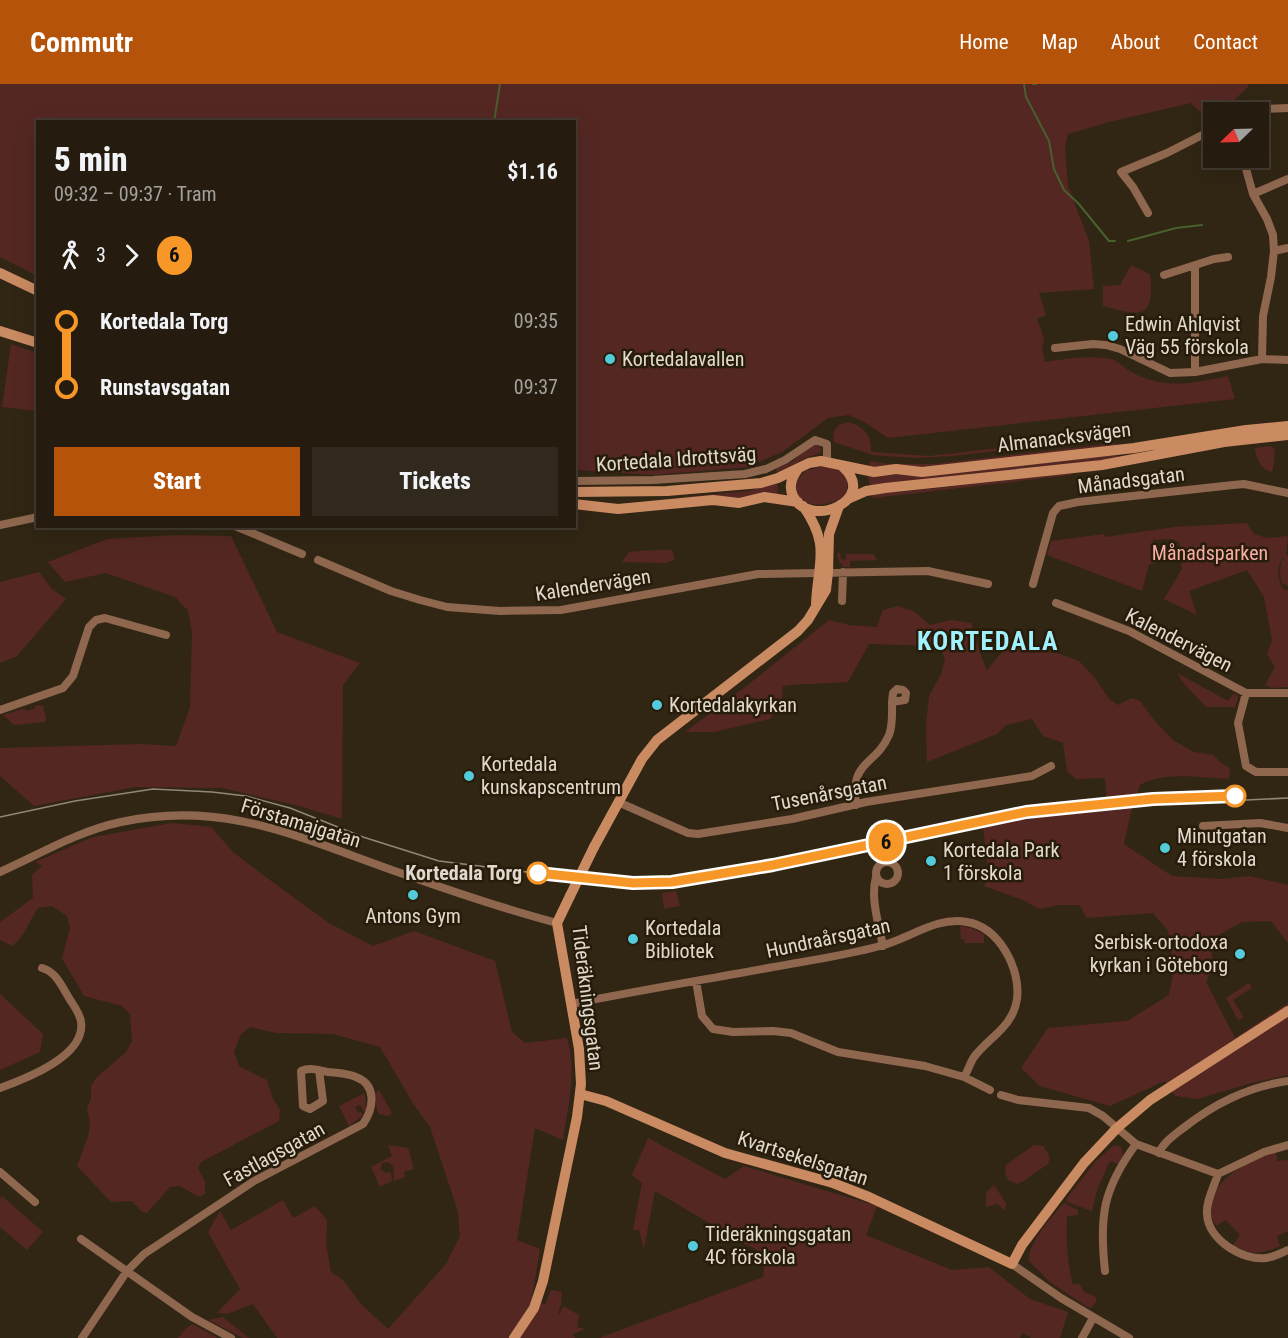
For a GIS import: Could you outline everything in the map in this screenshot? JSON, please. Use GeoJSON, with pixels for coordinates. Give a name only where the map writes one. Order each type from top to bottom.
{"type":"FeatureCollection","features":[{"type":"Feature","properties":{"kind":"street"},"geometry":{"type":"LineString","coordinates":[[1269,109],[1288,108]]}},
{"type":"Feature","properties":{"kind":"street"},"geometry":{"type":"LineString","coordinates":[[1148,213],[1121,172],[1203,134]]}},
{"type":"Feature","properties":{"kind":"street"},"geometry":{"type":"LineString","coordinates":[[1246,168],[1253,194],[1273,235],[1274,251],[1263,316],[1262,359]]}},
{"type":"Feature","properties":{"kind":"street"},"geometry":{"type":"LineString","coordinates":[[1253,194],[1288,179]]}},
{"type":"Feature","properties":{"kind":"street"},"geometry":{"type":"LineString","coordinates":[[1274,251],[1288,248]]}},
{"type":"Feature","properties":{"kind":"street"},"geometry":{"type":"LineString","coordinates":[[1164,275],[1214,259],[1228,257]]}},
{"type":"Feature","properties":{"kind":"street"},"geometry":{"type":"LineString","coordinates":[[1195,266],[1195,372]]}},
{"type":"Feature","properties":{"kind":"street"},"geometry":{"type":"LineString","coordinates":[[0,273],[36,290]]}},
{"type":"Feature","properties":{"kind":"street"},"geometry":{"type":"LineString","coordinates":[[0,331],[36,341]]}},
{"type":"Feature","properties":{"kind":"street"},"geometry":{"type":"LineString","coordinates":[[1055,348],[1106,345],[1120,349],[1170,374],[1195,372],[1262,359],[1288,360]]}},
{"type":"Feature","properties":{"kind":"street","name":"Almanacksvägen"},"geometry":{"type":"LineString","coordinates":[[827,461],[843,467],[874,472],[896,469],[921,472],[1134,448],[1246,430],[1288,426]]}},
{"type":"Feature","properties":{"kind":"street","name":"Almanacksvägen"},"geometry":{"type":"LineString","coordinates":[[838,506],[866,491],[885,488],[1102,465],[1224,442],[1288,435]]}},
{"type":"Feature","properties":{"kind":"street","name":"Kortedala Idrottsväg"},"geometry":{"type":"LineString","coordinates":[[576,481],[652,480],[745,474],[766,470],[815,440],[826,444],[827,461]]}},
{"type":"Feature","properties":{"kind":"street"},"geometry":{"type":"LineString","coordinates":[[576,492],[631,492],[723,487],[770,481],[809,463],[827,461]]}},
{"type":"Feature","properties":{"kind":"street"},"geometry":{"type":"LineString","coordinates":[[843,467],[851,475],[853,483],[853,490],[848,499]]}},
{"type":"Feature","properties":{"kind":"street"},"geometry":{"type":"LineString","coordinates":[[798,469],[791,484],[793,496],[800,504]]}},
{"type":"Feature","properties":{"kind":"street","name":"Månadsgatan"},"geometry":{"type":"LineString","coordinates":[[1033,584],[1053,513],[1059,506],[1244,484],[1288,493]]}},
{"type":"Feature","properties":{"kind":"street"},"geometry":{"type":"LineString","coordinates":[[576,504],[618,509],[706,500],[739,503],[764,497],[822,511],[838,506]]}},
{"type":"Feature","properties":{"kind":"street","name":"Tideräkningsgatan"},"geometry":{"type":"LineString","coordinates":[[800,504],[816,528],[821,541],[824,572]]}},
{"type":"Feature","properties":{"kind":"street","name":"Tideräkningsgatan"},"geometry":{"type":"LineString","coordinates":[[514,1338],[530,1315],[541,1288],[580,1094],[581,1064],[557,924],[618,802],[642,759],[657,740],[805,624],[816,607],[829,534],[838,506]]}},
{"type":"Feature","properties":{"kind":"street"},"geometry":{"type":"LineString","coordinates":[[0,525],[36,517]]}},
{"type":"Feature","properties":{"kind":"street"},"geometry":{"type":"LineString","coordinates":[[240,528],[302,554]]}},
{"type":"Feature","properties":{"kind":"street","name":"Kalendervägen"},"geometry":{"type":"LineString","coordinates":[[318,560],[391,591],[447,607],[516,612],[561,610],[758,574],[928,571],[988,584]]}},
{"type":"Feature","properties":{"kind":"street"},"geometry":{"type":"LineString","coordinates":[[842,601],[843,572]]}},
{"type":"Feature","properties":{"kind":"street","name":"Kalendervägen"},"geometry":{"type":"LineString","coordinates":[[1056,603],[1129,631],[1246,693],[1288,693]]}},
{"type":"Feature","properties":{"kind":"street"},"geometry":{"type":"LineString","coordinates":[[0,710],[63,688],[73,676],[89,627],[96,620],[105,618],[166,635]]}},
{"type":"Feature","properties":{"kind":"street"},"geometry":{"type":"LineString","coordinates":[[1246,693],[1238,723],[1246,766],[1256,772],[1288,772]]}},
{"type":"Feature","properties":{"kind":"street"},"geometry":{"type":"LineString","coordinates":[[856,805],[854,792],[856,777],[889,734],[892,726],[892,702]]}},
{"type":"Feature","properties":{"kind":"street","name":"Tusenårsgatan"},"geometry":{"type":"LineString","coordinates":[[618,802],[688,833],[698,834],[1032,776],[1051,766]]}},
{"type":"Feature","properties":{"kind":"street","name":"Förstamajgatan"},"geometry":{"type":"LineString","coordinates":[[0,872],[72,837],[115,823],[183,814],[228,818],[274,828],[467,897],[557,924]]}},
{"type":"Feature","properties":{"kind":"street"},"geometry":{"type":"LineString","coordinates":[[1203,826],[1260,824],[1288,828]]}},
{"type":"Feature","properties":{"kind":"street"},"geometry":{"type":"LineString","coordinates":[[876,877],[874,883],[876,915],[883,946]]}},
{"type":"Feature","properties":{"kind":"street","name":"Hundraårsgatan"},"geometry":{"type":"LineString","coordinates":[[571,1004],[883,946],[936,924],[957,921],[975,924],[989,931],[1004,949],[1017,985],[1017,998],[1005,1026],[975,1056],[964,1077]]}},
{"type":"Feature","properties":{"kind":"street"},"geometry":{"type":"LineString","coordinates":[[0,1088],[32,1075],[60,1058],[77,1042],[81,1032],[80,1017],[56,977],[51,971],[42,968]]}},
{"type":"Feature","properties":{"kind":"street"},"geometry":{"type":"LineString","coordinates":[[696,981],[702,1016],[712,1029],[733,1032],[773,1030],[785,1032],[838,1052],[915,1063],[964,1077],[990,1090]]}},
{"type":"Feature","properties":{"kind":"street"},"geometry":{"type":"LineString","coordinates":[[1129,1338],[1093,1318],[1012,1264],[1022,1245],[1084,1163],[1117,1128],[1150,1100],[1288,1011]]}},
{"type":"Feature","properties":{"kind":"street","name":"Fastlagsgatan"},"geometry":{"type":"LineString","coordinates":[[127,1271],[144,1254],[254,1180],[363,1124],[370,1114],[371,1093],[366,1083],[351,1075],[320,1070],[306,1069],[300,1072],[301,1104],[306,1109],[323,1101],[320,1070]]}},
{"type":"Feature","properties":{"kind":"street"},"geometry":{"type":"LineString","coordinates":[[1159,1153],[1171,1138],[1223,1100],[1270,1084],[1288,1082]]}},
{"type":"Feature","properties":{"kind":"street","name":"Kvartsekelsgatan"},"geometry":{"type":"LineString","coordinates":[[580,1094],[606,1101],[726,1152],[833,1183],[869,1197],[1012,1264]]}},
{"type":"Feature","properties":{"kind":"street"},"geometry":{"type":"LineString","coordinates":[[1001,1095],[1018,1100],[1089,1108],[1136,1144],[1218,1174],[1264,1152],[1288,1145]]}},
{"type":"Feature","properties":{"kind":"street"},"geometry":{"type":"LineString","coordinates":[[1106,1271],[1101,1236],[1104,1208],[1110,1186],[1136,1144]]}},
{"type":"Feature","properties":{"kind":"street"},"geometry":{"type":"LineString","coordinates":[[0,1172],[35,1202]]}},
{"type":"Feature","properties":{"kind":"street"},"geometry":{"type":"LineString","coordinates":[[1218,1174],[1207,1206],[1207,1216],[1212,1230],[1221,1240],[1232,1250],[1255,1258],[1265,1258],[1288,1250]]}},
{"type":"Feature","properties":{"kind":"street"},"geometry":{"type":"LineString","coordinates":[[81,1239],[192,1317],[231,1338]]}},
{"type":"Feature","properties":{"kind":"street"},"geometry":{"type":"LineString","coordinates":[[82,1338],[127,1271]]}},
{"type":"Feature","properties":{"kind":"street"},"geometry":{"type":"LineString","coordinates":[[1082,1338],[1093,1318]]}},
{"type":"Feature","properties":{"kind":"green space"},"geometry":{"type":"Polygon","coordinates":[[[0,84],[1248,84],[1249,86],[1232,102],[1203,102],[1203,111],[1199,111],[1191,103],[1068,134],[1065,148],[1068,186],[1089,241],[1094,289],[1039,293],[1046,315],[1037,319],[1044,338],[1042,348],[1045,362],[1086,357],[1110,359],[1145,378],[1157,382],[1180,384],[1228,376],[1235,399],[888,438],[849,415],[828,418],[782,452],[747,467],[653,475],[576,470],[576,120],[36,120],[36,275],[0,257],[0,84]]]}},
{"type":"Feature","properties":{"kind":"green space"},"geometry":{"type":"Polygon","coordinates":[[[1131,265],[1150,274],[1150,300],[1147,307],[1135,313],[1103,306],[1103,286],[1120,285],[1131,265]]]}},
{"type":"Feature","properties":{"kind":"green space"},"geometry":{"type":"Polygon","coordinates":[[[11,344],[36,353],[36,411],[2,407],[11,344]]]}},
{"type":"Feature","properties":{"kind":"green space"},"geometry":{"type":"Polygon","coordinates":[[[849,422],[859,426],[866,433],[871,452],[929,456],[1132,433],[1131,435],[952,456],[914,458],[873,455],[834,442],[833,434],[836,428],[849,422]]]}},
{"type":"Feature","properties":{"kind":"green space"},"geometry":{"type":"Polygon","coordinates":[[[1116,443],[1117,446],[936,467],[869,468],[870,461],[889,464],[934,464],[1116,443]]]}},
{"type":"Feature","properties":{"kind":"green space"},"geometry":{"type":"Polygon","coordinates":[[[817,444],[821,449],[820,453],[805,458],[778,475],[776,469],[793,461],[817,444]]]}},
{"type":"Feature","properties":{"kind":"green space"},"geometry":{"type":"Polygon","coordinates":[[[1271,446],[1275,450],[1271,472],[1264,469],[1260,463],[1255,448],[1271,446]]]}},
{"type":"Feature","properties":{"kind":"green space"},"geometry":{"type":"Polygon","coordinates":[[[1117,455],[1118,457],[1089,462],[870,487],[868,475],[947,474],[1117,455]]]}},
{"type":"Feature","properties":{"kind":"green space"},"geometry":{"type":"Polygon","coordinates":[[[823,466],[839,470],[848,480],[846,494],[832,502],[807,503],[797,492],[796,482],[805,471],[823,466]]]}},
{"type":"Feature","properties":{"kind":"green space"},"geometry":{"type":"Polygon","coordinates":[[[1071,473],[1071,475],[873,498],[871,493],[900,492],[1071,473]]]}},
{"type":"Feature","properties":{"kind":"green space"},"geometry":{"type":"Polygon","coordinates":[[[777,481],[778,495],[747,498],[683,497],[750,491],[777,481]]]}},
{"type":"Feature","properties":{"kind":"green space","name":"Månadsparken"},"geometry":{"type":"Polygon","coordinates":[[[1247,523],[1254,534],[1267,538],[1288,536],[1286,555],[1280,562],[1278,571],[1283,589],[1288,590],[1288,687],[1273,688],[1265,685],[1275,667],[1267,654],[1272,640],[1264,597],[1247,570],[1189,591],[1197,615],[1164,599],[1182,569],[1179,542],[1172,539],[1153,540],[1156,563],[1149,565],[1142,591],[1047,555],[1051,541],[1104,534],[1105,537],[1174,527],[1247,523]]]}},
{"type":"Feature","properties":{"kind":"green space"},"geometry":{"type":"Polygon","coordinates":[[[176,535],[231,536],[277,632],[360,663],[343,685],[342,819],[299,806],[222,788],[135,787],[34,806],[0,776],[0,748],[141,744],[176,746],[190,707],[192,633],[188,611],[175,597],[106,573],[65,582],[48,562],[107,539],[176,535]]]}},
{"type":"Feature","properties":{"kind":"green space"},"geometry":{"type":"Polygon","coordinates":[[[672,550],[675,559],[666,563],[622,562],[629,552],[672,550]]]}},
{"type":"Feature","properties":{"kind":"green space"},"geometry":{"type":"Polygon","coordinates":[[[837,553],[840,553],[841,559],[846,560],[846,554],[874,554],[877,560],[850,561],[850,567],[843,567],[837,553]]]}},
{"type":"Feature","properties":{"kind":"green space"},"geometry":{"type":"Polygon","coordinates":[[[1286,555],[1288,555],[1288,586],[1282,583],[1280,572],[1286,555]]]}},
{"type":"Feature","properties":{"kind":"green space"},"geometry":{"type":"Polygon","coordinates":[[[39,572],[52,589],[66,599],[17,656],[0,663],[0,582],[39,572]]]}},
{"type":"Feature","properties":{"kind":"green space"},"geometry":{"type":"Polygon","coordinates":[[[898,606],[915,612],[930,625],[951,620],[971,623],[987,670],[1002,652],[1018,647],[1060,654],[1079,661],[1095,678],[1109,699],[1118,705],[1132,698],[1140,701],[1173,740],[1194,752],[1213,755],[1230,768],[1229,779],[1171,777],[1140,785],[1124,844],[1172,876],[1222,879],[1249,876],[1288,885],[1288,943],[1271,921],[1242,922],[1210,940],[1213,967],[1206,982],[1235,1038],[1288,1003],[1288,1075],[1251,1083],[1198,1099],[1175,1096],[1165,1081],[1110,1106],[1040,1086],[1021,1068],[1048,1028],[1127,1021],[1169,995],[1174,968],[1168,931],[1153,913],[1087,918],[1079,905],[1059,905],[1039,909],[1023,900],[984,886],[989,875],[983,827],[1107,805],[1105,778],[1076,779],[1067,771],[1063,743],[1043,736],[1032,719],[1006,725],[997,734],[927,762],[926,725],[929,696],[941,674],[945,659],[940,646],[869,644],[848,682],[783,686],[782,700],[770,719],[714,732],[685,732],[829,620],[849,625],[877,627],[883,610],[898,606]]]}},
{"type":"Feature","properties":{"kind":"green space"},"geometry":{"type":"Polygon","coordinates":[[[1177,673],[1228,701],[1233,694],[1236,694],[1238,698],[1235,707],[1206,707],[1184,684],[1177,673]]]}},
{"type":"Feature","properties":{"kind":"green space"},"geometry":{"type":"Polygon","coordinates":[[[35,705],[43,706],[45,722],[14,725],[3,715],[25,708],[25,711],[35,709],[35,705]]]}},
{"type":"Feature","properties":{"kind":"green space"},"geometry":{"type":"Polygon","coordinates":[[[172,823],[211,827],[233,852],[263,875],[329,923],[373,946],[414,931],[495,961],[512,1032],[525,1043],[567,1038],[571,1076],[563,1140],[535,1128],[517,1240],[540,1249],[532,1297],[545,1305],[551,1290],[562,1292],[558,1314],[563,1306],[579,1315],[577,1327],[585,1329],[573,1334],[575,1338],[277,1338],[253,1304],[227,1314],[217,1313],[240,1289],[208,1232],[220,1211],[231,1230],[283,1200],[293,1218],[315,1206],[327,1220],[326,1244],[331,1272],[343,1280],[361,1304],[388,1329],[446,1264],[460,1236],[458,1212],[430,1127],[414,1105],[380,1047],[333,1034],[276,1033],[250,1027],[241,1034],[234,1052],[239,1066],[267,1080],[273,1099],[280,1110],[279,1121],[201,1162],[198,1168],[205,1182],[205,1194],[199,1197],[180,1186],[170,1187],[147,1213],[141,1211],[132,1201],[111,1202],[77,1166],[89,1133],[90,1122],[87,1109],[91,1098],[91,1086],[96,1078],[126,1052],[132,1041],[130,1014],[122,1006],[84,996],[62,958],[70,928],[67,916],[52,906],[38,908],[24,933],[12,946],[0,940],[0,922],[33,898],[32,875],[42,866],[35,862],[93,837],[172,823]]]}},
{"type":"Feature","properties":{"kind":"green space"},"geometry":{"type":"Polygon","coordinates":[[[676,891],[680,906],[664,909],[662,893],[676,891]]]}},
{"type":"Feature","properties":{"kind":"green space"},"geometry":{"type":"Polygon","coordinates":[[[960,926],[984,934],[984,943],[964,943],[965,940],[961,939],[960,926]]]}},
{"type":"Feature","properties":{"kind":"green space"},"geometry":{"type":"Polygon","coordinates":[[[1249,983],[1252,988],[1233,1000],[1243,1016],[1238,1020],[1226,998],[1249,983]]]}},
{"type":"Feature","properties":{"kind":"green space"},"geometry":{"type":"Polygon","coordinates":[[[0,994],[43,1034],[40,1052],[0,1070],[0,994]]]}},
{"type":"Feature","properties":{"kind":"green space"},"geometry":{"type":"Polygon","coordinates":[[[379,1090],[392,1113],[388,1116],[379,1114],[377,1111],[375,1093],[379,1090]]]}},
{"type":"Feature","properties":{"kind":"green space"},"geometry":{"type":"Polygon","coordinates":[[[365,1093],[366,1110],[364,1112],[360,1105],[355,1107],[358,1113],[361,1112],[363,1115],[349,1126],[339,1106],[365,1093]]]}},
{"type":"Feature","properties":{"kind":"green space"},"geometry":{"type":"Polygon","coordinates":[[[648,1138],[725,1179],[744,1166],[877,1206],[866,1235],[952,1270],[989,1267],[1030,1299],[1068,1312],[1060,1338],[1031,1338],[1023,1333],[1020,1338],[599,1338],[763,1277],[764,1268],[756,1249],[655,1191],[644,1249],[639,1230],[633,1230],[642,1183],[632,1175],[648,1138]]]}},
{"type":"Feature","properties":{"kind":"green space"},"geometry":{"type":"Polygon","coordinates":[[[388,1145],[408,1148],[414,1169],[404,1172],[405,1177],[394,1181],[393,1166],[388,1162],[382,1163],[380,1169],[386,1173],[391,1172],[392,1181],[380,1187],[371,1167],[392,1156],[388,1145]]]}},
{"type":"Feature","properties":{"kind":"green space"},"geometry":{"type":"Polygon","coordinates":[[[1034,1145],[1043,1146],[1050,1157],[1048,1164],[1017,1184],[1008,1180],[1005,1173],[1006,1165],[1034,1145]]]}},
{"type":"Feature","properties":{"kind":"green space"},"geometry":{"type":"Polygon","coordinates":[[[1114,1145],[1121,1147],[1123,1155],[1118,1164],[1111,1161],[1109,1163],[1097,1190],[1092,1211],[1067,1202],[1066,1199],[1095,1162],[1114,1145]]]}},
{"type":"Feature","properties":{"kind":"green space"},"geometry":{"type":"Polygon","coordinates":[[[1276,1153],[1277,1161],[1288,1160],[1288,1231],[1277,1236],[1280,1246],[1256,1253],[1246,1251],[1233,1245],[1240,1235],[1226,1220],[1216,1226],[1211,1213],[1211,1200],[1226,1178],[1238,1169],[1264,1156],[1276,1153]]]}},
{"type":"Feature","properties":{"kind":"green space"},"geometry":{"type":"Polygon","coordinates":[[[994,1185],[1006,1203],[1005,1211],[997,1204],[986,1207],[986,1193],[994,1185]]]}},
{"type":"Feature","properties":{"kind":"green space"},"geometry":{"type":"Polygon","coordinates":[[[2,1196],[43,1232],[27,1250],[0,1227],[0,1198],[2,1196]]]}},
{"type":"Feature","properties":{"kind":"green space"},"geometry":{"type":"Polygon","coordinates":[[[1064,1203],[1078,1210],[1078,1215],[1067,1216],[1068,1259],[1073,1285],[1079,1283],[1084,1292],[1096,1297],[1096,1302],[1091,1308],[1050,1282],[1029,1261],[1029,1254],[1036,1239],[1064,1203]]]}},
{"type":"Feature","properties":{"kind":"green space"},"geometry":{"type":"Polygon","coordinates":[[[223,1317],[249,1338],[243,1338],[208,1320],[223,1317]]]}},
{"type":"Feature","properties":{"kind":"green space"},"geometry":{"type":"Polygon","coordinates":[[[193,1324],[217,1338],[178,1338],[186,1328],[193,1324]]]}},
{"type":"Feature","properties":{"kind":"waterway"},"geometry":{"type":"LineString","coordinates":[[494,120],[500,84]]}},
{"type":"Feature","properties":{"kind":"waterway"},"geometry":{"type":"LineString","coordinates":[[1024,84],[1026,97],[1049,141],[1054,169],[1064,190],[1078,203],[1109,241],[1115,241]]}},
{"type":"Feature","properties":{"kind":"waterway"},"geometry":{"type":"LineString","coordinates":[[1128,241],[1176,228],[1202,225]]}},
{"type":"Feature","properties":{"kind":"tram line"},"geometry":{"type":"LineString","coordinates":[[0,817],[75,801],[153,789],[212,792],[246,796],[290,808],[363,837],[439,861],[575,878]]}},
{"type":"Feature","properties":{"kind":"tram line","name":"6"},"geometry":{"type":"LineString","coordinates":[[538,873],[633,883],[672,882],[724,875],[1026,812],[1153,799],[1235,796]]}},
{"type":"Feature","properties":{"kind":"tram line"},"geometry":{"type":"LineString","coordinates":[[1144,805],[1288,798]]}},
{"type":"Feature","properties":{"kind":"place","name":"Edwin Ahlqvist Väg 55 förskola"},"geometry":{"type":"Point","coordinates":[1113,336]}},
{"type":"Feature","properties":{"kind":"place","name":"Kortedalavallen"},"geometry":{"type":"Point","coordinates":[610,359]}},
{"type":"Feature","properties":{"kind":"place","name":"Kortedalakyrkan"},"geometry":{"type":"Point","coordinates":[657,705]}},
{"type":"Feature","properties":{"kind":"place","name":"Kortedala kunskapscentrum"},"geometry":{"type":"Point","coordinates":[469,776]}},
{"type":"Feature","properties":{"kind":"place","name":"Minutgatan 4 förskola"},"geometry":{"type":"Point","coordinates":[1165,848]}},
{"type":"Feature","properties":{"kind":"place","name":"Kortedala Park 1 förskola"},"geometry":{"type":"Point","coordinates":[931,861]}},
{"type":"Feature","properties":{"kind":"place","name":"Kortedala Torg"},"geometry":{"type":"Point","coordinates":[538,873]}},
{"type":"Feature","properties":{"kind":"place","name":"Antons Gym"},"geometry":{"type":"Point","coordinates":[413,895]}},
{"type":"Feature","properties":{"kind":"place","name":"Kortedala Bibliotek"},"geometry":{"type":"Point","coordinates":[633,939]}},
{"type":"Feature","properties":{"kind":"place","name":"Serbisk-ortodoxa kyrkan i Göteborg"},"geometry":{"type":"Point","coordinates":[1240,954]}},
{"type":"Feature","properties":{"kind":"place","name":"Tideräkningsgatan 4C förskola"},"geometry":{"type":"Point","coordinates":[693,1246]}},
{"type":"Feature","properties":{"kind":"district","name":"KORTEDALA"},"geometry":{"type":"Point","coordinates":[988,641]}}]}
